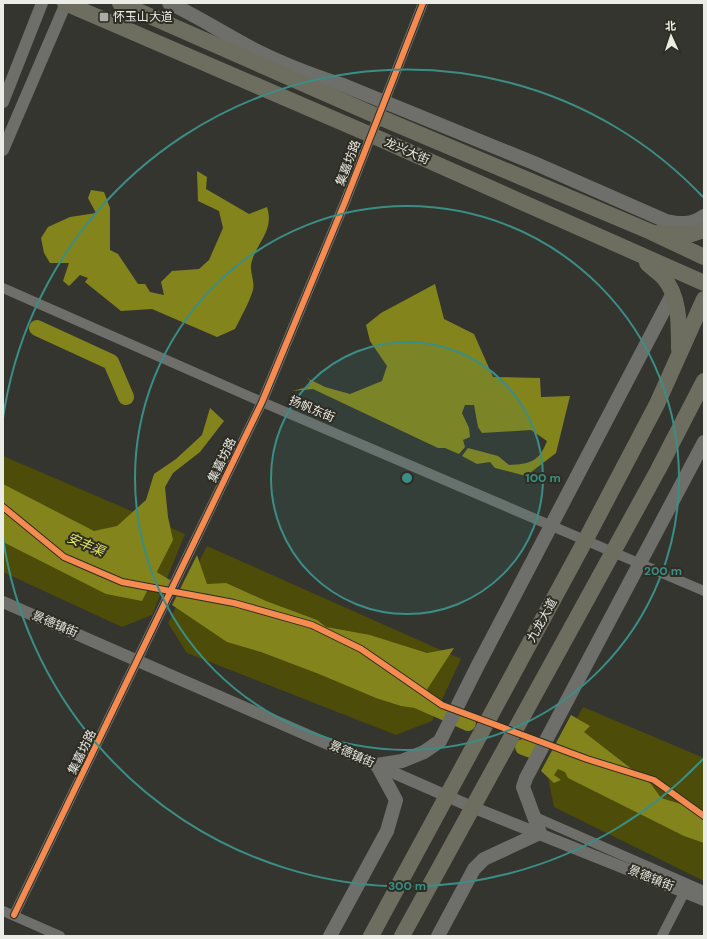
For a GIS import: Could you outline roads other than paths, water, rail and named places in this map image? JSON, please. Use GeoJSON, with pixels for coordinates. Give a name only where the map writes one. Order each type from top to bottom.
{"type":"FeatureCollection","features":[{"type":"Feature","properties":{"kind":"main road","name":"龙兴大街"},"geometry":{"type":"LineString","coordinates":[[65,3],[371,135],[704,283]]}},
{"type":"Feature","properties":{"kind":"main road","name":"龙兴大街"},"geometry":{"type":"LineString","coordinates":[[120,3],[379,117],[651,232],[704,257]]}},
{"type":"Feature","properties":{"kind":"main road"},"geometry":{"type":"LineString","coordinates":[[169,3],[194,15],[245,45],[311,74],[385,102],[534,163],[666,220],[684,224],[702,224]]}},
{"type":"Feature","properties":{"kind":"main road"},"geometry":{"type":"LineString","coordinates":[[651,232],[692,234],[702,224]]}},
{"type":"Feature","properties":{"kind":"main road"},"geometry":{"type":"LineString","coordinates":[[632,250],[664,278],[674,293],[679,321],[679,356]]}},
{"type":"Feature","properties":{"kind":"main road"},"geometry":{"type":"LineString","coordinates":[[330,936],[387,831],[396,800],[377,765],[402,761],[424,752],[440,741],[477,667],[674,293]]}},
{"type":"Feature","properties":{"kind":"main road","name":"九龙大道"},"geometry":{"type":"LineString","coordinates":[[371,936],[585,541],[657,404],[704,299]]}},
{"type":"Feature","properties":{"kind":"main road"},"geometry":{"type":"LineString","coordinates":[[402,936],[611,552],[658,470],[704,381]]}},
{"type":"Feature","properties":{"kind":"main road"},"geometry":{"type":"LineString","coordinates":[[438,936],[474,869],[484,859],[540,834],[522,787],[704,442]]}},
{"type":"Feature","properties":{"kind":"street"},"geometry":{"type":"LineString","coordinates":[[3,102],[42,3]]}},
{"type":"Feature","properties":{"kind":"street"},"geometry":{"type":"LineString","coordinates":[[3,150],[65,3]]}},
{"type":"Feature","properties":{"kind":"street","name":"集嘉坊路"},"geometry":{"type":"LineString","coordinates":[[14,915],[139,660],[262,402],[379,117],[423,3]]}},
{"type":"Feature","properties":{"kind":"street","name":"扬帆东街"},"geometry":{"type":"LineString","coordinates":[[3,288],[262,402],[704,591]]}},
{"type":"Feature","properties":{"kind":"street","name":"景德镇街"},"geometry":{"type":"LineString","coordinates":[[3,602],[139,660],[472,807],[685,891],[704,900]]}},
{"type":"Feature","properties":{"kind":"street"},"geometry":{"type":"LineString","coordinates":[[533,816],[704,891]]}},
{"type":"Feature","properties":{"kind":"street"},"geometry":{"type":"LineString","coordinates":[[662,936],[685,891]]}},
{"type":"Feature","properties":{"kind":"street"},"geometry":{"type":"LineString","coordinates":[[3,911],[60,936]]}},
{"type":"Feature","properties":{"kind":"water"},"geometry":{"type":"Polygon","coordinates":[[[197,171],[207,177],[206,189],[249,214],[267,207],[269,216],[267,231],[256,250],[251,265],[253,290],[235,329],[217,337],[152,309],[121,311],[85,282],[88,278],[80,275],[69,286],[63,281],[69,263],[50,263],[44,253],[41,238],[48,227],[70,217],[96,213],[88,198],[91,190],[104,192],[110,208],[110,250],[118,254],[138,284],[145,284],[150,292],[164,295],[161,282],[172,271],[199,269],[209,260],[223,228],[219,211],[198,201],[197,171]]]}},
{"type":"Feature","properties":{"kind":"water"},"geometry":{"type":"Polygon","coordinates":[[[435,284],[444,319],[474,334],[493,377],[540,378],[541,397],[570,396],[556,453],[526,476],[495,468],[490,462],[477,464],[462,456],[468,448],[498,456],[509,465],[523,464],[537,458],[547,441],[531,430],[482,433],[478,427],[474,405],[465,405],[462,413],[469,428],[470,437],[463,440],[465,447],[459,454],[445,448],[438,448],[313,389],[292,391],[308,387],[310,380],[305,377],[325,387],[350,394],[382,381],[387,366],[370,341],[366,325],[381,313],[435,284]]]}},
{"type":"Feature","properties":{"kind":"water"},"geometry":{"type":"Polygon","coordinates":[[[210,408],[224,421],[200,452],[173,473],[165,487],[168,517],[173,540],[142,601],[106,594],[3,542],[3,484],[94,531],[117,526],[146,500],[154,474],[176,459],[202,435],[210,408]]]}},
{"type":"Feature","properties":{"kind":"water"},"geometry":{"type":"Polygon","coordinates":[[[197,555],[207,584],[226,583],[266,601],[317,620],[326,627],[370,635],[427,653],[454,648],[415,708],[401,706],[376,698],[261,652],[227,642],[172,605],[197,555]]]}},
{"type":"Feature","properties":{"kind":"water"},"geometry":{"type":"Polygon","coordinates":[[[571,715],[590,726],[584,732],[651,784],[661,798],[704,811],[704,843],[684,836],[568,778],[565,772],[558,769],[554,775],[561,780],[554,783],[541,771],[571,715]]]}},
{"type":"Feature","properties":{"kind":"waterway"},"geometry":{"type":"LineString","coordinates":[[37,328],[111,362],[126,397]]}},
{"type":"Feature","properties":{"kind":"waterway","name":"安丰渠"},"geometry":{"type":"LineString","coordinates":[[134,568],[166,587]]}},
{"type":"Feature","properties":{"kind":"waterway"},"geometry":{"type":"LineString","coordinates":[[400,693],[448,714]]}},
{"type":"Feature","properties":{"kind":"waterway"},"geometry":{"type":"LineString","coordinates":[[457,718],[468,723]]}},
{"type":"Feature","properties":{"kind":"waterway"},"geometry":{"type":"LineString","coordinates":[[523,747],[534,751]]}},
{"type":"Feature","properties":{"kind":"place","name":"怀玉山大道"},"geometry":{"type":"Point","coordinates":[104,17]}}]}
